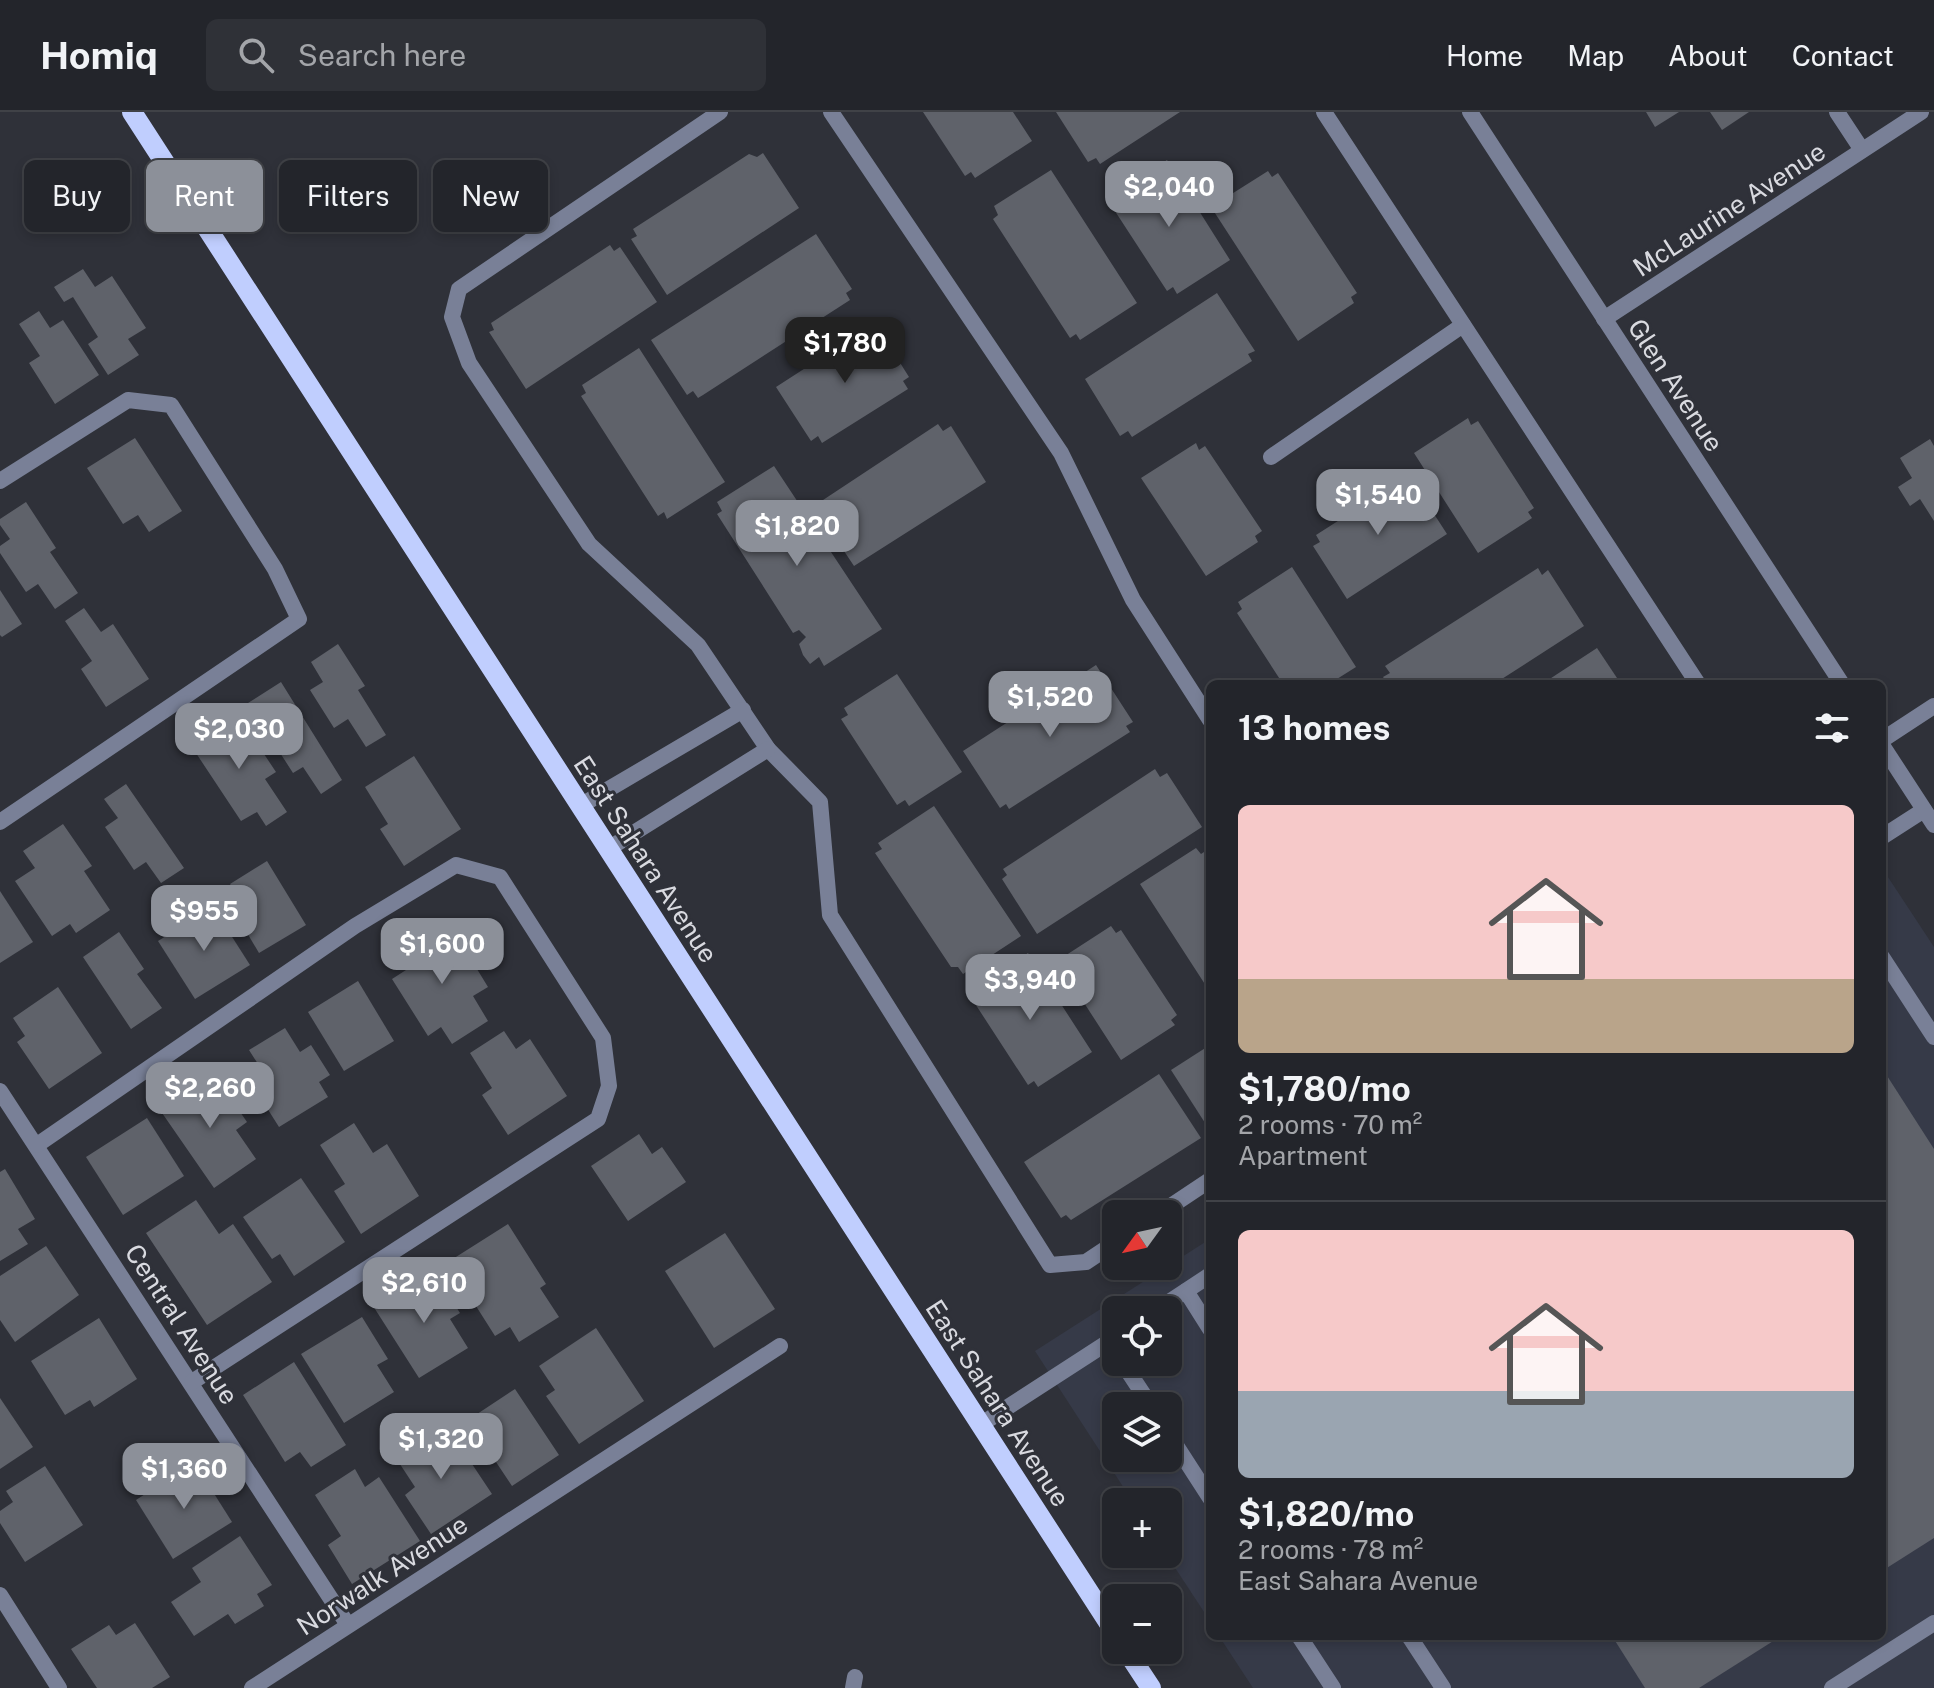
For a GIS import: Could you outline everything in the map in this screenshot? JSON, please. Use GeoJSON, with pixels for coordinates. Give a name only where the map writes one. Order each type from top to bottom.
{"type":"FeatureCollection","features":[{"type":"Feature","properties":{"kind":"main road","name":"East Sahara Avenue"},"geometry":{"type":"LineString","coordinates":[[132,112],[1102,1612]]}},
{"type":"Feature","properties":{"kind":"main road"},"geometry":{"type":"LineString","coordinates":[[1135,1664],[1151,1688]]}},
{"type":"Feature","properties":{"kind":"street"},"geometry":{"type":"LineString","coordinates":[[720,112],[459,289],[452,317],[469,363],[589,544],[698,645],[768,749],[820,802],[830,915],[1050,1265],[1086,1262],[1102,1251]]}},
{"type":"Feature","properties":{"kind":"street"},"geometry":{"type":"LineString","coordinates":[[831,112],[1061,453],[1133,600],[1206,714]]}},
{"type":"Feature","properties":{"kind":"street"},"geometry":{"type":"LineString","coordinates":[[1324,112],[1695,680]]}},
{"type":"Feature","properties":{"kind":"street","name":"Glen Avenue"},"geometry":{"type":"LineString","coordinates":[[1470,112],[1839,680]]}},
{"type":"Feature","properties":{"kind":"street"},"geometry":{"type":"LineString","coordinates":[[1837,112],[1862,150]]}},
{"type":"Feature","properties":{"kind":"street","name":"McLaurine Avenue"},"geometry":{"type":"LineString","coordinates":[[1604,319],[1921,112]]}},
{"type":"Feature","properties":{"kind":"street"},"geometry":{"type":"LineString","coordinates":[[1271,457],[1463,325]]}},
{"type":"Feature","properties":{"kind":"street"},"geometry":{"type":"LineString","coordinates":[[0,481],[128,400],[171,405],[275,569],[299,619],[0,822]]}},
{"type":"Feature","properties":{"kind":"street"},"geometry":{"type":"LineString","coordinates":[[1886,740],[1934,706]]}},
{"type":"Feature","properties":{"kind":"street"},"geometry":{"type":"LineString","coordinates":[[580,806],[743,710]]}},
{"type":"Feature","properties":{"kind":"street"},"geometry":{"type":"LineString","coordinates":[[608,849],[768,749]]}},
{"type":"Feature","properties":{"kind":"street"},"geometry":{"type":"LineString","coordinates":[[1886,749],[1934,825]]}},
{"type":"Feature","properties":{"kind":"street"},"geometry":{"type":"LineString","coordinates":[[1886,834],[1924,810]]}},
{"type":"Feature","properties":{"kind":"street"},"geometry":{"type":"LineString","coordinates":[[37,1145],[355,926],[456,865],[500,877],[603,1038],[609,1086],[598,1119],[192,1382]]}},
{"type":"Feature","properties":{"kind":"street"},"geometry":{"type":"LineString","coordinates":[[1886,963],[1934,1037]]}},
{"type":"Feature","properties":{"kind":"street","name":"Central Avenue"},"geometry":{"type":"LineString","coordinates":[[0,1091],[348,1625]]}},
{"type":"Feature","properties":{"kind":"street"},"geometry":{"type":"LineString","coordinates":[[1180,1200],[1206,1183]]}},
{"type":"Feature","properties":{"kind":"street"},"geometry":{"type":"LineString","coordinates":[[1178,1296],[1206,1278]]}},
{"type":"Feature","properties":{"kind":"street"},"geometry":{"type":"LineString","coordinates":[[1186,1291],[1206,1323]]}},
{"type":"Feature","properties":{"kind":"street","name":"Norwalk Avenue"},"geometry":{"type":"LineString","coordinates":[[252,1688],[780,1346]]}},
{"type":"Feature","properties":{"kind":"street"},"geometry":{"type":"LineString","coordinates":[[980,1425],[1102,1350]]}},
{"type":"Feature","properties":{"kind":"street"},"geometry":{"type":"LineString","coordinates":[[1182,1455],[1206,1492]]}},
{"type":"Feature","properties":{"kind":"street"},"geometry":{"type":"LineString","coordinates":[[0,1595],[59,1688]]}},
{"type":"Feature","properties":{"kind":"street"},"geometry":{"type":"LineString","coordinates":[[1832,1688],[1934,1623]]}},
{"type":"Feature","properties":{"kind":"street"},"geometry":{"type":"LineString","coordinates":[[1302,1640],[1333,1688]]}},
{"type":"Feature","properties":{"kind":"street"},"geometry":{"type":"LineString","coordinates":[[1412,1640],[1443,1688]]}},
{"type":"Feature","properties":{"kind":"shaded area"},"geometry":{"type":"Polygon","coordinates":[[[1886,874],[1934,947],[1934,1688],[1253,1688],[1222,1640],[1886,1640],[1886,874]]]}},
{"type":"Feature","properties":{"kind":"shaded area"},"geometry":{"type":"Polygon","coordinates":[[[1206,1242],[1206,1615],[1175,1568],[1182,1568],[1182,1488],[1124,1488],[1114,1472],[1182,1472],[1182,1392],[1102,1392],[1102,1454],[1035,1351],[1102,1308],[1102,1376],[1182,1376],[1182,1296],[1121,1296],[1146,1280],[1182,1280],[1182,1257],[1206,1242]]]}},
{"type":"Feature","properties":{"kind":"building"},"geometry":{"type":"Polygon","coordinates":[[[923,112],[1013,112],[1032,141],[975,178],[971,172],[965,176],[923,112]]]}},
{"type":"Feature","properties":{"kind":"building"},"geometry":{"type":"Polygon","coordinates":[[[1056,112],[1180,112],[1100,164],[1096,158],[1088,162],[1056,112]]]}},
{"type":"Feature","properties":{"kind":"building"},"geometry":{"type":"Polygon","coordinates":[[[1646,112],[1679,112],[1655,127],[1646,112]]]}},
{"type":"Feature","properties":{"kind":"building"},"geometry":{"type":"Polygon","coordinates":[[[1710,112],[1749,112],[1722,130],[1710,112]]]}},
{"type":"Feature","properties":{"kind":"building"},"geometry":{"type":"Polygon","coordinates":[[[763,153],[799,208],[667,295],[631,239],[637,236],[633,229],[749,154],[757,157],[763,153]]]}},
{"type":"Feature","properties":{"kind":"building"},"geometry":{"type":"Polygon","coordinates":[[[1167,160],[1230,260],[1177,294],[1173,287],[1167,291],[1111,205],[1118,201],[1114,194],[1167,160]]]}},
{"type":"Feature","properties":{"kind":"building"},"geometry":{"type":"Polygon","coordinates":[[[1051,170],[1137,303],[1080,340],[1076,334],[1070,338],[993,219],[998,215],[994,206],[1051,170]]]}},
{"type":"Feature","properties":{"kind":"building"},"geometry":{"type":"Polygon","coordinates":[[[1268,171],[1272,177],[1278,173],[1357,293],[1351,297],[1354,303],[1298,341],[1211,207],[1268,171]]]}},
{"type":"Feature","properties":{"kind":"building"},"geometry":{"type":"Polygon","coordinates":[[[816,234],[852,289],[846,293],[850,300],[698,398],[693,391],[687,395],[651,340],[816,234]]]}},
{"type":"Feature","properties":{"kind":"building"},"geometry":{"type":"Polygon","coordinates":[[[610,245],[614,251],[620,247],[657,302],[526,389],[489,332],[494,330],[491,323],[610,245]]]}},
{"type":"Feature","properties":{"kind":"building"},"geometry":{"type":"Polygon","coordinates":[[[83,269],[95,287],[112,276],[146,328],[128,339],[139,355],[108,375],[88,344],[98,337],[73,297],[64,302],[54,287],[83,269]]]}},
{"type":"Feature","properties":{"kind":"building"},"geometry":{"type":"Polygon","coordinates":[[[1217,293],[1255,351],[1248,354],[1252,361],[1132,437],[1128,431],[1120,436],[1085,379],[1217,293]]]}},
{"type":"Feature","properties":{"kind":"building"},"geometry":{"type":"Polygon","coordinates":[[[39,311],[50,328],[63,320],[99,375],[55,404],[29,363],[40,356],[19,324],[39,311]]]}},
{"type":"Feature","properties":{"kind":"building"},"geometry":{"type":"Polygon","coordinates":[[[875,323],[909,377],[903,381],[908,389],[822,443],[818,436],[811,441],[776,387],[875,323]]]}},
{"type":"Feature","properties":{"kind":"building"},"geometry":{"type":"Polygon","coordinates":[[[639,348],[725,482],[667,519],[664,512],[658,516],[581,396],[586,393],[582,385],[639,348]]]}},
{"type":"Feature","properties":{"kind":"building"},"geometry":{"type":"Polygon","coordinates":[[[1468,418],[1471,425],[1478,421],[1534,508],[1528,512],[1532,518],[1478,553],[1414,453],[1468,418]]]}},
{"type":"Feature","properties":{"kind":"building"},"geometry":{"type":"Polygon","coordinates":[[[938,424],[943,431],[951,426],[986,482],[854,566],[818,512],[824,508],[820,502],[938,424]]]}},
{"type":"Feature","properties":{"kind":"building"},"geometry":{"type":"Polygon","coordinates":[[[135,438],[182,511],[149,532],[138,515],[123,524],[87,468],[135,438]]]}},
{"type":"Feature","properties":{"kind":"building"},"geometry":{"type":"Polygon","coordinates":[[[1930,439],[1934,446],[1934,521],[1920,499],[1910,506],[1898,487],[1912,478],[1900,458],[1930,439]]]}},
{"type":"Feature","properties":{"kind":"building"},"geometry":{"type":"Polygon","coordinates":[[[1196,443],[1199,450],[1205,446],[1262,531],[1255,536],[1258,542],[1206,576],[1141,478],[1196,443]]]}},
{"type":"Feature","properties":{"kind":"building"},"geometry":{"type":"Polygon","coordinates":[[[774,466],[882,629],[824,666],[819,657],[810,664],[803,655],[799,644],[806,637],[799,630],[793,633],[717,514],[722,511],[717,502],[774,466]]]}},
{"type":"Feature","properties":{"kind":"building"},"geometry":{"type":"Polygon","coordinates":[[[1402,480],[1406,485],[1412,480],[1447,534],[1347,599],[1313,546],[1320,542],[1316,535],[1402,480]]]}},
{"type":"Feature","properties":{"kind":"building"},"geometry":{"type":"Polygon","coordinates":[[[26,502],[56,548],[50,552],[78,593],[55,609],[38,584],[26,592],[0,553],[0,546],[10,539],[0,525],[0,519],[26,502]]]}},
{"type":"Feature","properties":{"kind":"building"},"geometry":{"type":"Polygon","coordinates":[[[1292,567],[1356,667],[1335,680],[1280,680],[1237,613],[1242,609],[1238,602],[1292,567]]]}},
{"type":"Feature","properties":{"kind":"building"},"geometry":{"type":"Polygon","coordinates":[[[1538,568],[1542,575],[1548,570],[1584,626],[1500,680],[1385,680],[1383,677],[1390,673],[1385,666],[1538,568]]]}},
{"type":"Feature","properties":{"kind":"building"},"geometry":{"type":"Polygon","coordinates":[[[0,590],[22,624],[2,637],[0,635],[0,590]]]}},
{"type":"Feature","properties":{"kind":"building"},"geometry":{"type":"Polygon","coordinates":[[[84,608],[101,632],[113,624],[149,679],[106,707],[81,669],[92,661],[65,621],[84,608]]]}},
{"type":"Feature","properties":{"kind":"building"},"geometry":{"type":"Polygon","coordinates":[[[338,644],[365,686],[358,690],[386,735],[366,747],[348,719],[334,728],[310,690],[323,682],[311,662],[338,644]]]}},
{"type":"Feature","properties":{"kind":"building"},"geometry":{"type":"Polygon","coordinates":[[[1597,648],[1618,680],[1548,680],[1597,648]]]}},
{"type":"Feature","properties":{"kind":"building"},"geometry":{"type":"Polygon","coordinates":[[[1096,665],[1133,722],[1126,726],[1130,732],[1009,809],[1006,804],[1000,808],[963,751],[1096,665]]]}},
{"type":"Feature","properties":{"kind":"building"},"geometry":{"type":"Polygon","coordinates":[[[897,674],[962,772],[909,806],[905,800],[897,805],[841,719],[848,715],[844,708],[897,674]]]}},
{"type":"Feature","properties":{"kind":"building"},"geometry":{"type":"Polygon","coordinates":[[[281,682],[342,780],[321,794],[303,767],[293,773],[248,703],[281,682]]]}},
{"type":"Feature","properties":{"kind":"building"},"geometry":{"type":"Polygon","coordinates":[[[224,717],[237,737],[248,730],[276,772],[265,779],[287,812],[266,826],[257,812],[241,821],[188,741],[224,717]]]}},
{"type":"Feature","properties":{"kind":"building"},"geometry":{"type":"Polygon","coordinates":[[[414,756],[461,829],[404,866],[380,829],[388,824],[365,787],[414,756]]]}},
{"type":"Feature","properties":{"kind":"building"},"geometry":{"type":"Polygon","coordinates":[[[1155,769],[1160,777],[1167,773],[1202,827],[1037,934],[1002,879],[1007,875],[1003,869],[1155,769]]]}},
{"type":"Feature","properties":{"kind":"building"},"geometry":{"type":"Polygon","coordinates":[[[126,784],[184,868],[161,883],[146,862],[134,870],[105,827],[118,818],[104,799],[126,784]]]}},
{"type":"Feature","properties":{"kind":"building"},"geometry":{"type":"Polygon","coordinates":[[[934,806],[1021,936],[963,974],[958,967],[951,967],[875,853],[882,849],[878,843],[934,806]]]}},
{"type":"Feature","properties":{"kind":"building"},"geometry":{"type":"Polygon","coordinates":[[[63,824],[92,866],[84,871],[110,910],[76,933],[70,924],[52,936],[15,881],[35,868],[23,851],[63,824]]]}},
{"type":"Feature","properties":{"kind":"building"},"geometry":{"type":"Polygon","coordinates":[[[1196,848],[1201,854],[1206,851],[1206,986],[1140,884],[1196,848]]]}},
{"type":"Feature","properties":{"kind":"building"},"geometry":{"type":"Polygon","coordinates":[[[267,861],[306,925],[259,953],[237,916],[247,910],[230,884],[267,861]]]}},
{"type":"Feature","properties":{"kind":"building"},"geometry":{"type":"Polygon","coordinates":[[[0,891],[33,942],[0,963],[0,891]]]}},
{"type":"Feature","properties":{"kind":"building"},"geometry":{"type":"Polygon","coordinates":[[[213,907],[250,965],[195,999],[158,941],[213,907]]]}},
{"type":"Feature","properties":{"kind":"building"},"geometry":{"type":"Polygon","coordinates":[[[450,925],[488,987],[473,996],[488,1021],[452,1044],[441,1027],[428,1036],[392,979],[406,970],[397,957],[450,925]]]}},
{"type":"Feature","properties":{"kind":"building"},"geometry":{"type":"Polygon","coordinates":[[[1111,926],[1116,933],[1121,930],[1177,1015],[1171,1020],[1175,1025],[1121,1060],[1057,961],[1111,926]]]}},
{"type":"Feature","properties":{"kind":"building"},"geometry":{"type":"Polygon","coordinates":[[[119,932],[144,969],[137,974],[162,1008],[131,1029],[83,957],[119,932]]]}},
{"type":"Feature","properties":{"kind":"building"},"geometry":{"type":"Polygon","coordinates":[[[1028,953],[1092,1052],[1038,1087],[1034,1081],[1028,1085],[972,999],[979,995],[974,988],[1028,953]]]}},
{"type":"Feature","properties":{"kind":"building"},"geometry":{"type":"Polygon","coordinates":[[[358,981],[394,1041],[344,1071],[308,1012],[358,981]]]}},
{"type":"Feature","properties":{"kind":"building"},"geometry":{"type":"Polygon","coordinates":[[[58,987],[102,1053],[49,1089],[17,1042],[25,1036],[13,1018],[58,987]]]}},
{"type":"Feature","properties":{"kind":"building"},"geometry":{"type":"Polygon","coordinates":[[[285,1028],[300,1052],[311,1045],[330,1075],[319,1082],[328,1097],[279,1127],[253,1086],[267,1078],[249,1050],[285,1028]]]}},
{"type":"Feature","properties":{"kind":"building"},"geometry":{"type":"Polygon","coordinates":[[[504,1031],[516,1049],[530,1039],[567,1096],[508,1135],[482,1095],[492,1088],[470,1053],[504,1031]]]}},
{"type":"Feature","properties":{"kind":"building"},"geometry":{"type":"Polygon","coordinates":[[[1206,1048],[1206,1124],[1171,1070],[1206,1048]]]}},
{"type":"Feature","properties":{"kind":"building"},"geometry":{"type":"Polygon","coordinates":[[[214,1074],[247,1122],[236,1130],[256,1159],[214,1188],[160,1110],[214,1074]]]}},
{"type":"Feature","properties":{"kind":"building"},"geometry":{"type":"Polygon","coordinates":[[[1159,1074],[1201,1138],[1071,1220],[1066,1215],[1061,1218],[1024,1162],[1159,1074]]]}},
{"type":"Feature","properties":{"kind":"building"},"geometry":{"type":"Polygon","coordinates":[[[1886,1074],[1934,1149],[1934,1538],[1886,1568],[1886,1074]]]}},
{"type":"Feature","properties":{"kind":"building"},"geometry":{"type":"Polygon","coordinates":[[[147,1118],[184,1176],[123,1215],[86,1157],[147,1118]]]}},
{"type":"Feature","properties":{"kind":"building"},"geometry":{"type":"Polygon","coordinates":[[[354,1123],[373,1153],[387,1144],[419,1196],[361,1234],[334,1191],[345,1184],[320,1145],[354,1123]]]}},
{"type":"Feature","properties":{"kind":"building"},"geometry":{"type":"Polygon","coordinates":[[[639,1134],[652,1154],[662,1147],[686,1182],[628,1221],[591,1166],[639,1134]]]}},
{"type":"Feature","properties":{"kind":"building"},"geometry":{"type":"Polygon","coordinates":[[[5,1169],[35,1219],[18,1229],[28,1244],[0,1261],[0,1172],[5,1169]]]}},
{"type":"Feature","properties":{"kind":"building"},"geometry":{"type":"Polygon","coordinates":[[[301,1178],[345,1242],[294,1276],[280,1254],[272,1259],[243,1217],[301,1178]]]}},
{"type":"Feature","properties":{"kind":"building"},"geometry":{"type":"Polygon","coordinates":[[[196,1200],[219,1234],[233,1224],[272,1282],[207,1325],[146,1233],[196,1200]]]}},
{"type":"Feature","properties":{"kind":"building"},"geometry":{"type":"Polygon","coordinates":[[[508,1224],[546,1284],[540,1288],[559,1317],[519,1342],[510,1327],[495,1336],[448,1262],[508,1224]]]}},
{"type":"Feature","properties":{"kind":"building"},"geometry":{"type":"Polygon","coordinates":[[[725,1233],[775,1309],[714,1348],[665,1271],[725,1233]]]}},
{"type":"Feature","properties":{"kind":"building"},"geometry":{"type":"Polygon","coordinates":[[[46,1246],[79,1295],[15,1342],[0,1320],[0,1276],[46,1246]]]}},
{"type":"Feature","properties":{"kind":"building"},"geometry":{"type":"Polygon","coordinates":[[[434,1272],[460,1313],[450,1319],[468,1348],[419,1378],[375,1309],[434,1272]]]}},
{"type":"Feature","properties":{"kind":"building"},"geometry":{"type":"Polygon","coordinates":[[[362,1317],[388,1359],[377,1365],[394,1392],[344,1423],[301,1354],[362,1317]]]}},
{"type":"Feature","properties":{"kind":"building"},"geometry":{"type":"Polygon","coordinates":[[[99,1318],[137,1379],[94,1407],[90,1400],[65,1415],[31,1361],[99,1318]]]}},
{"type":"Feature","properties":{"kind":"building"},"geometry":{"type":"Polygon","coordinates":[[[596,1328],[644,1401],[579,1444],[546,1396],[555,1390],[539,1366],[596,1328]]]}},
{"type":"Feature","properties":{"kind":"building"},"geometry":{"type":"Polygon","coordinates":[[[294,1362],[346,1445],[311,1467],[300,1452],[285,1462],[243,1395],[294,1362]]]}},
{"type":"Feature","properties":{"kind":"building"},"geometry":{"type":"Polygon","coordinates":[[[515,1389],[559,1455],[512,1486],[494,1459],[488,1462],[462,1424],[515,1389]]]}},
{"type":"Feature","properties":{"kind":"building"},"geometry":{"type":"Polygon","coordinates":[[[0,1398],[33,1447],[0,1469],[0,1398]]]}},
{"type":"Feature","properties":{"kind":"building"},"geometry":{"type":"Polygon","coordinates":[[[430,1430],[443,1448],[456,1440],[492,1494],[431,1534],[405,1495],[415,1487],[394,1455],[430,1430]]]}},
{"type":"Feature","properties":{"kind":"building"},"geometry":{"type":"Polygon","coordinates":[[[194,1462],[232,1522],[173,1559],[136,1500],[194,1462]]]}},
{"type":"Feature","properties":{"kind":"building"},"geometry":{"type":"Polygon","coordinates":[[[45,1466],[83,1525],[25,1562],[0,1523],[0,1511],[13,1502],[6,1491],[45,1466]]]}},
{"type":"Feature","properties":{"kind":"building"},"geometry":{"type":"Polygon","coordinates":[[[355,1469],[365,1487],[379,1477],[420,1541],[352,1584],[328,1545],[341,1536],[315,1495],[355,1469]]]}},
{"type":"Feature","properties":{"kind":"building"},"geometry":{"type":"Polygon","coordinates":[[[240,1536],[272,1585],[257,1594],[264,1606],[235,1624],[228,1614],[194,1636],[171,1602],[201,1582],[192,1568],[240,1536]]]}},
{"type":"Feature","properties":{"kind":"building"},"geometry":{"type":"Polygon","coordinates":[[[135,1623],[170,1677],[152,1688],[97,1688],[71,1649],[109,1625],[116,1635],[135,1623]]]}},
{"type":"Feature","properties":{"kind":"building"},"geometry":{"type":"Polygon","coordinates":[[[1615,1640],[1775,1640],[1699,1688],[1645,1688],[1615,1640]]]}}]}
